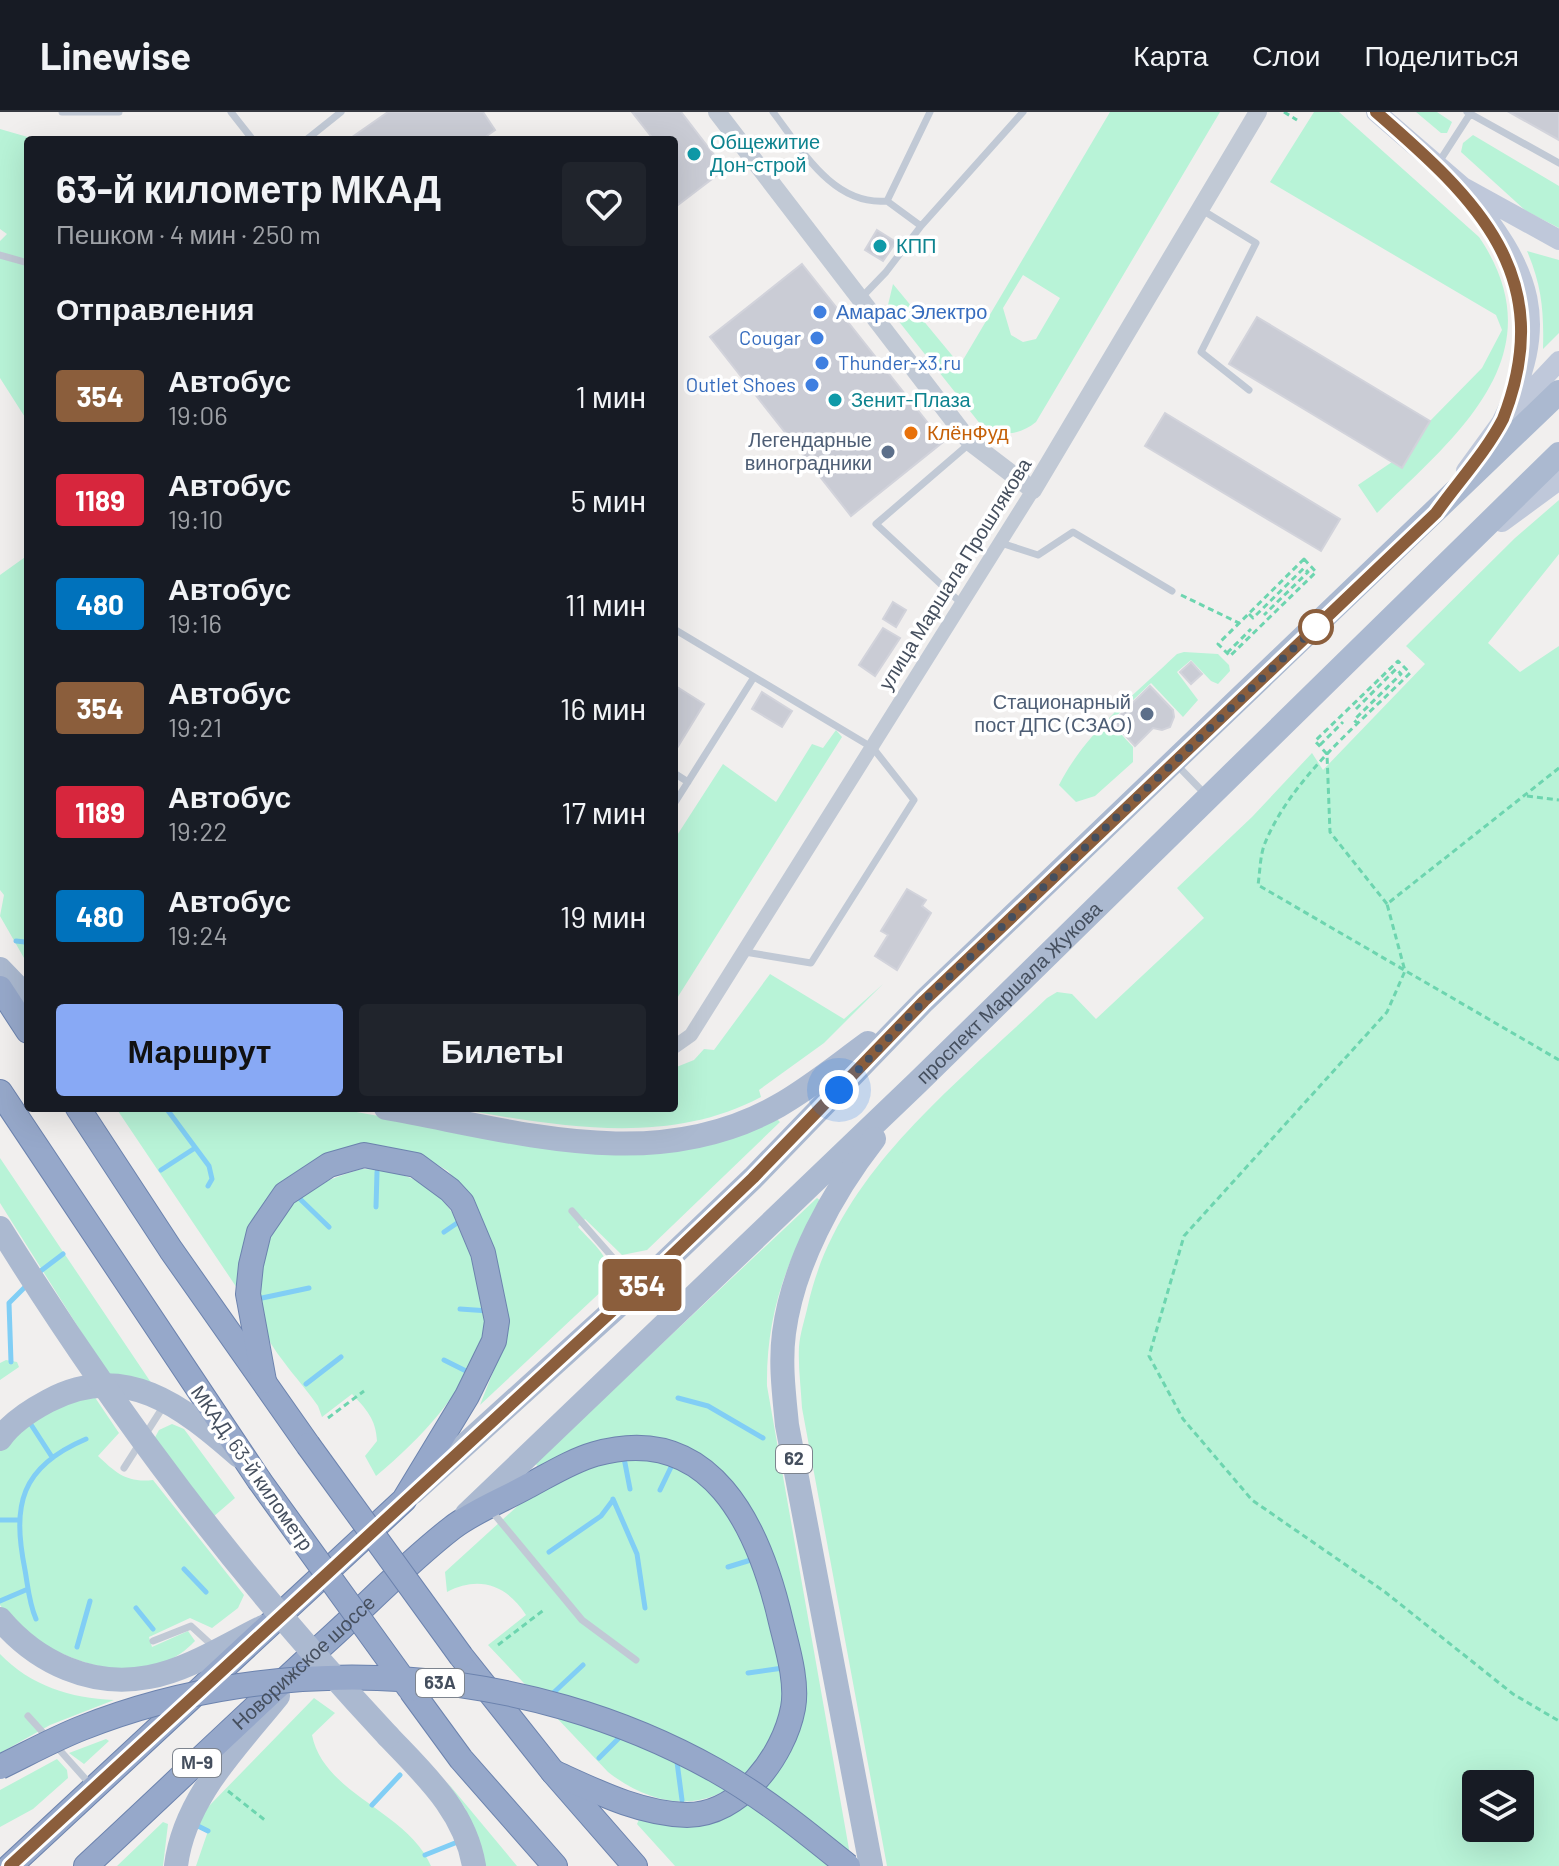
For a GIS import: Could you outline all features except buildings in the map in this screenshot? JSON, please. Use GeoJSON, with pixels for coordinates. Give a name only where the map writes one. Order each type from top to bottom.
{"type":"FeatureCollection","features":[{"type":"Feature","properties":{"kind":"highway"},"geometry":{"type":"LineString","coordinates":[[0,988],[24,1025]]}},
{"type":"Feature","properties":{"kind":"highway","name":"МКАД, 63-й километр"},"geometry":{"type":"LineString","coordinates":[[0,1092],[252,1471],[461,1759],[547,1861]]}},
{"type":"Feature","properties":{"kind":"highway"},"geometry":{"type":"LineString","coordinates":[[81,1112],[171,1250],[461,1656],[553,1772],[635,1866]]}},
{"type":"Feature","properties":{"kind":"highway"},"geometry":{"type":"LineString","coordinates":[[264,1381],[248,1294],[251,1265],[259,1232],[285,1194],[329,1165],[364,1155],[416,1165],[441,1181],[462,1203],[475,1230],[497,1321],[494,1341],[486,1360],[404,1500]]}},
{"type":"Feature","properties":{"kind":"highway","name":"Новорижское шоссе"},"geometry":{"type":"LineString","coordinates":[[86,1866],[453,1527],[591,1455],[640,1446],[666,1451],[712,1477],[734,1500],[754,1536],[774,1592],[788,1653],[794,1705],[773,1759],[750,1787],[718,1807],[690,1815],[617,1800],[553,1772]]}},
{"type":"Feature","properties":{"kind":"highway","name":"М-9"},"geometry":{"type":"LineString","coordinates":[[10,1866],[404,1500]]}},
{"type":"Feature","properties":{"kind":"highway","name":"63A"},"geometry":{"type":"LineString","coordinates":[[0,1767],[81,1728],[148,1706],[221,1689],[298,1678],[430,1682],[553,1703],[649,1737],[728,1779],[789,1818],[848,1866]]}},
{"type":"Feature","properties":{"kind":"main road"},"geometry":{"type":"LineString","coordinates":[[1376,112],[1463,187],[1559,240]]}},
{"type":"Feature","properties":{"kind":"main road"},"geometry":{"type":"LineString","coordinates":[[1463,187],[1509,247],[1520,273],[1532,327],[1528,362],[1501,423]]}},
{"type":"Feature","properties":{"kind":"main road"},"geometry":{"type":"LineString","coordinates":[[1436,513],[1501,423],[1559,361]]}},
{"type":"Feature","properties":{"kind":"main road"},"geometry":{"type":"LineString","coordinates":[[404,1500],[639,1287],[753,1178],[924,1001],[1559,392]]}},
{"type":"Feature","properties":{"kind":"main road","name":"проспект Маршала Жукова"},"geometry":{"type":"LineString","coordinates":[[453,1527],[918,1082],[1559,454]]}},
{"type":"Feature","properties":{"kind":"main road"},"geometry":{"type":"LineString","coordinates":[[1469,545],[1559,480]]}},
{"type":"Feature","properties":{"kind":"main road"},"geometry":{"type":"LineString","coordinates":[[0,969],[24,994]]}},
{"type":"Feature","properties":{"kind":"main road"},"geometry":{"type":"LineString","coordinates":[[410,1112],[599,1143],[639,1146],[700,1137],[779,1106],[924,1001]]}},
{"type":"Feature","properties":{"kind":"main road","name":"62"},"geometry":{"type":"LineString","coordinates":[[871,1866],[787,1425],[783,1346],[793,1292],[815,1234],[865,1150],[918,1082]]}},
{"type":"Feature","properties":{"kind":"main road"},"geometry":{"type":"LineString","coordinates":[[0,1228],[93,1375],[175,1488],[243,1575],[451,1807],[467,1836],[474,1866]]}},
{"type":"Feature","properties":{"kind":"main road"},"geometry":{"type":"LineString","coordinates":[[0,1439],[33,1409],[67,1390],[107,1383],[147,1391],[165,1401],[212,1433],[252,1471]]}},
{"type":"Feature","properties":{"kind":"main road"},"geometry":{"type":"LineString","coordinates":[[0,1619],[23,1643],[57,1665],[83,1676],[115,1680],[151,1677],[280,1618]]}},
{"type":"Feature","properties":{"kind":"main road"},"geometry":{"type":"LineString","coordinates":[[176,1866],[185,1824],[213,1779],[308,1659]]}},
{"type":"Feature","properties":{"kind":"street"},"geometry":{"type":"LineString","coordinates":[[717,112],[858,301],[970,442],[1033,490]]}},
{"type":"Feature","properties":{"kind":"street","name":"улица Маршала Прошлякова"},"geometry":{"type":"LineString","coordinates":[[678,1044],[691,1035],[963,605],[1258,112]]}},
{"type":"Feature","properties":{"kind":"lane"},"geometry":{"type":"LineString","coordinates":[[62,112],[119,112]]}},
{"type":"Feature","properties":{"kind":"lane"},"geometry":{"type":"LineString","coordinates":[[231,112],[250,136]]}},
{"type":"Feature","properties":{"kind":"lane"},"geometry":{"type":"LineString","coordinates":[[311,136],[341,112]]}},
{"type":"Feature","properties":{"kind":"lane"},"geometry":{"type":"LineString","coordinates":[[773,112],[824,178],[866,203],[887,201],[921,226]]}},
{"type":"Feature","properties":{"kind":"lane"},"geometry":{"type":"LineString","coordinates":[[887,201],[930,112]]}},
{"type":"Feature","properties":{"kind":"lane"},"geometry":{"type":"LineString","coordinates":[[858,301],[1023,112]]}},
{"type":"Feature","properties":{"kind":"lane"},"geometry":{"type":"LineString","coordinates":[[1437,165],[1469,113],[1559,163]]}},
{"type":"Feature","properties":{"kind":"lane"},"geometry":{"type":"LineString","coordinates":[[1200,209],[1256,243],[1201,352],[1249,390]]}},
{"type":"Feature","properties":{"kind":"lane"},"geometry":{"type":"LineString","coordinates":[[0,255],[24,262]]}},
{"type":"Feature","properties":{"kind":"lane"},"geometry":{"type":"LineString","coordinates":[[963,605],[876,524],[970,442]]}},
{"type":"Feature","properties":{"kind":"lane"},"geometry":{"type":"LineString","coordinates":[[1001,543],[1038,555],[1073,532],[1172,591]]}},
{"type":"Feature","properties":{"kind":"lane"},"geometry":{"type":"LineString","coordinates":[[678,631],[873,748],[914,800],[811,963],[743,952]]}},
{"type":"Feature","properties":{"kind":"lane"},"geometry":{"type":"LineString","coordinates":[[678,798],[754,677]]}},
{"type":"Feature","properties":{"kind":"lane"},"geometry":{"type":"LineString","coordinates":[[1175,762],[1209,798]]}},
{"type":"Feature","properties":{"kind":"lane"},"geometry":{"type":"LineString","coordinates":[[678,776],[688,782]]}},
{"type":"Feature","properties":{"kind":"lane"},"geometry":{"type":"LineString","coordinates":[[572,1211],[639,1287]]}},
{"type":"Feature","properties":{"kind":"lane"},"geometry":{"type":"LineString","coordinates":[[124,1468],[165,1401]]}},
{"type":"Feature","properties":{"kind":"lane"},"geometry":{"type":"LineString","coordinates":[[488,1508],[582,1620],[636,1660]]}},
{"type":"Feature","properties":{"kind":"lane"},"geometry":{"type":"LineString","coordinates":[[153,1641],[191,1626],[217,1649]]}},
{"type":"Feature","properties":{"kind":"lane"},"geometry":{"type":"LineString","coordinates":[[28,1716],[95,1788]]}},
{"type":"Feature","properties":{"kind":"path"},"geometry":{"type":"LineString","coordinates":[[1284,112],[1297,120]]}},
{"type":"Feature","properties":{"kind":"path"},"geometry":{"type":"LineString","coordinates":[[1304,559],[1316,572],[1230,656],[1218,644],[1239,623],[1304,559]]}},
{"type":"Feature","properties":{"kind":"path"},"geometry":{"type":"LineString","coordinates":[[1249,614],[1253,618],[1304,568],[1308,572],[1264,615]]}},
{"type":"Feature","properties":{"kind":"path"},"geometry":{"type":"LineString","coordinates":[[1172,591],[1239,623]]}},
{"type":"Feature","properties":{"kind":"path"},"geometry":{"type":"LineString","coordinates":[[1227,653],[1251,629]]}},
{"type":"Feature","properties":{"kind":"path"},"geometry":{"type":"LineString","coordinates":[[1559,1060],[1405,971],[1258,885],[1264,844],[1298,789],[1327,754],[1410,673],[1398,661],[1315,741],[1327,754],[1330,832],[1387,904],[1405,971],[1387,1012],[1184,1236],[1149,1356],[1183,1419],[1252,1500],[1385,1592],[1513,1694],[1559,1721]]}},
{"type":"Feature","properties":{"kind":"path"},"geometry":{"type":"LineString","coordinates":[[1356,709],[1396,669],[1401,674],[1354,720],[1358,724]]}},
{"type":"Feature","properties":{"kind":"path"},"geometry":{"type":"LineString","coordinates":[[1319,746],[1343,722]]}},
{"type":"Feature","properties":{"kind":"path"},"geometry":{"type":"LineString","coordinates":[[1387,904],[1559,768]]}},
{"type":"Feature","properties":{"kind":"path"},"geometry":{"type":"LineString","coordinates":[[1527,796],[1559,800]]}},
{"type":"Feature","properties":{"kind":"path"},"geometry":{"type":"LineString","coordinates":[[328,1418],[364,1391]]}},
{"type":"Feature","properties":{"kind":"path"},"geometry":{"type":"LineString","coordinates":[[498,1645],[545,1609]]}},
{"type":"Feature","properties":{"kind":"path"},"geometry":{"type":"LineString","coordinates":[[213,1779],[266,1821]]}},
{"type":"Feature","properties":{"kind":"green space"},"geometry":{"type":"Polygon","coordinates":[[[1110,112],[1220,112],[1036,422],[1029,427],[1010,433],[996,432],[981,425],[893,314],[888,305],[893,284],[960,365],[1110,112]],[[1023,275],[1003,308],[1011,335],[1023,342],[1036,339],[1060,298],[1023,275]]]}},
{"type":"Feature","properties":{"kind":"green space"},"geometry":{"type":"Polygon","coordinates":[[[1314,112],[1339,112],[1479,237],[1501,280],[1508,319],[1503,356],[1488,390],[1438,454],[1377,513],[1358,485],[1392,462],[1403,467],[1430,421],[1482,368],[1502,330],[1496,315],[1270,182],[1314,112]]]}},
{"type":"Feature","properties":{"kind":"green space"},"geometry":{"type":"Polygon","coordinates":[[[1416,112],[1437,112],[1452,122],[1447,133],[1441,133],[1416,112]]]}},
{"type":"Feature","properties":{"kind":"green space"},"geometry":{"type":"Polygon","coordinates":[[[0,129],[24,136],[24,416],[0,378],[0,241],[7,234],[0,229],[0,129]]]}},
{"type":"Feature","properties":{"kind":"green space"},"geometry":{"type":"Polygon","coordinates":[[[1473,135],[1559,186],[1559,228],[1526,211],[1461,152],[1463,143],[1473,135]]]}},
{"type":"Feature","properties":{"kind":"green space"},"geometry":{"type":"Polygon","coordinates":[[[1527,251],[1559,260],[1559,333],[1543,349],[1541,299],[1527,251]]]}},
{"type":"Feature","properties":{"kind":"green space"},"geometry":{"type":"Polygon","coordinates":[[[1559,500],[1559,554],[1488,643],[1520,672],[1559,646],[1559,1866],[887,1866],[802,1408],[800,1342],[823,1258],[844,1214],[904,1136],[1047,998],[1057,992],[1072,994],[1096,1019],[1204,918],[1177,888],[1252,817],[1312,753],[1323,770],[1425,664],[1406,646],[1515,538],[1559,500]]]}},
{"type":"Feature","properties":{"kind":"green space"},"geometry":{"type":"Polygon","coordinates":[[[24,558],[24,958],[0,916],[4,895],[0,890],[0,575],[24,558]]]}},
{"type":"Feature","properties":{"kind":"green space"},"geometry":{"type":"Polygon","coordinates":[[[1177,654],[1218,654],[1229,665],[1230,671],[1218,684],[1211,681],[1191,660],[1177,672],[1198,700],[1183,717],[1151,683],[1110,722],[1133,747],[1133,762],[1095,796],[1076,802],[1059,785],[1070,766],[1097,731],[1128,699],[1177,654]]]}},
{"type":"Feature","properties":{"kind":"green space"},"geometry":{"type":"Polygon","coordinates":[[[836,730],[842,737],[678,997],[678,834],[723,764],[776,802],[812,744],[823,748],[836,730]]]}},
{"type":"Feature","properties":{"kind":"green space"},"geometry":{"type":"Polygon","coordinates":[[[770,974],[844,1019],[883,984],[824,1043],[759,1090],[761,1097],[724,1113],[687,1123],[609,1128],[530,1121],[476,1112],[678,1112],[678,1066],[694,1060],[704,1049],[714,1050],[770,974]]]}},
{"type":"Feature","properties":{"kind":"green space"},"geometry":{"type":"Polygon","coordinates":[[[119,1112],[356,1112],[547,1146],[777,1119],[780,1122],[647,1250],[622,1255],[585,1219],[578,1227],[606,1261],[609,1268],[607,1286],[480,1405],[504,1344],[470,1197],[448,1171],[421,1155],[385,1146],[362,1145],[324,1156],[293,1174],[277,1188],[239,1291],[119,1112]]]}},
{"type":"Feature","properties":{"kind":"green space"},"geometry":{"type":"Polygon","coordinates":[[[0,1158],[152,1384],[111,1378],[0,1203],[0,1158]]]}},
{"type":"Feature","properties":{"kind":"green space"},"geometry":{"type":"Polygon","coordinates":[[[362,1169],[409,1177],[442,1199],[464,1233],[484,1291],[487,1316],[484,1338],[453,1396],[410,1446],[376,1476],[365,1456],[377,1441],[375,1426],[369,1415],[352,1394],[322,1417],[318,1406],[268,1339],[261,1322],[258,1297],[260,1272],[268,1243],[285,1212],[308,1191],[362,1169]]]}},
{"type":"Feature","properties":{"kind":"green space"},"geometry":{"type":"Polygon","coordinates":[[[817,1198],[822,1202],[798,1245],[780,1290],[770,1337],[767,1386],[852,1866],[675,1866],[637,1824],[640,1817],[692,1823],[724,1817],[751,1796],[785,1757],[781,1589],[682,1448],[540,1469],[535,1463],[817,1198]]]}},
{"type":"Feature","properties":{"kind":"green space"},"geometry":{"type":"Polygon","coordinates":[[[6,1360],[17,1362],[19,1367],[0,1380],[0,1363],[6,1360]]]}},
{"type":"Feature","properties":{"kind":"green space"},"geometry":{"type":"Polygon","coordinates":[[[94,1396],[119,1433],[98,1456],[122,1476],[153,1480],[244,1595],[238,1608],[212,1628],[190,1618],[149,1637],[152,1647],[188,1631],[195,1641],[173,1658],[148,1667],[120,1669],[64,1655],[17,1624],[0,1605],[0,1449],[46,1408],[94,1396]]]}},
{"type":"Feature","properties":{"kind":"green space"},"geometry":{"type":"Polygon","coordinates":[[[172,1424],[184,1429],[235,1498],[213,1517],[153,1441],[159,1430],[172,1424]]]}},
{"type":"Feature","properties":{"kind":"green space"},"geometry":{"type":"Polygon","coordinates":[[[650,1457],[704,1482],[724,1505],[738,1530],[762,1589],[772,1620],[783,1679],[784,1702],[780,1720],[751,1769],[734,1785],[695,1801],[674,1801],[652,1796],[630,1787],[608,1772],[488,1645],[526,1615],[510,1596],[481,1584],[470,1584],[447,1592],[445,1572],[523,1501],[585,1464],[650,1457]]]}},
{"type":"Feature","properties":{"kind":"green space"},"geometry":{"type":"Polygon","coordinates":[[[0,1654],[25,1674],[52,1688],[114,1700],[50,1725],[0,1753],[0,1654]]]}},
{"type":"Feature","properties":{"kind":"green space"},"geometry":{"type":"Polygon","coordinates":[[[314,1698],[335,1713],[312,1735],[320,1756],[332,1773],[404,1831],[420,1847],[431,1866],[196,1866],[208,1831],[196,1825],[209,1806],[314,1698]]]}},
{"type":"Feature","properties":{"kind":"green space"},"geometry":{"type":"Polygon","coordinates":[[[106,1739],[109,1741],[84,1764],[69,1753],[106,1739]]]}},
{"type":"Feature","properties":{"kind":"green space"},"geometry":{"type":"Polygon","coordinates":[[[57,1759],[67,1770],[68,1778],[33,1809],[0,1827],[0,1790],[57,1759]]]}},
{"type":"Feature","properties":{"kind":"green space"},"geometry":{"type":"Polygon","coordinates":[[[447,1782],[517,1866],[484,1866],[465,1808],[447,1782]]]}},
{"type":"Feature","properties":{"kind":"green space"},"geometry":{"type":"Polygon","coordinates":[[[163,1822],[168,1824],[163,1866],[117,1866],[163,1822]]]}},
{"type":"Feature","properties":{"kind":"waterway"},"geometry":{"type":"LineString","coordinates":[[16,941],[24,942]]}},
{"type":"Feature","properties":{"kind":"waterway"},"geometry":{"type":"LineString","coordinates":[[169,1112],[209,1166],[212,1179],[208,1186]]}},
{"type":"Feature","properties":{"kind":"waterway"},"geometry":{"type":"LineString","coordinates":[[161,1170],[195,1148]]}},
{"type":"Feature","properties":{"kind":"waterway"},"geometry":{"type":"LineString","coordinates":[[376,1207],[377,1172]]}},
{"type":"Feature","properties":{"kind":"waterway"},"geometry":{"type":"LineString","coordinates":[[299,1198],[329,1227]]}},
{"type":"Feature","properties":{"kind":"waterway"},"geometry":{"type":"LineString","coordinates":[[444,1232],[463,1219]]}},
{"type":"Feature","properties":{"kind":"waterway"},"geometry":{"type":"LineString","coordinates":[[38,1273],[63,1254]]}},
{"type":"Feature","properties":{"kind":"waterway"},"geometry":{"type":"LineString","coordinates":[[11,1362],[9,1303],[29,1283]]}},
{"type":"Feature","properties":{"kind":"waterway"},"geometry":{"type":"LineString","coordinates":[[262,1298],[309,1288]]}},
{"type":"Feature","properties":{"kind":"waterway"},"geometry":{"type":"LineString","coordinates":[[460,1309],[489,1311]]}},
{"type":"Feature","properties":{"kind":"waterway"},"geometry":{"type":"LineString","coordinates":[[306,1384],[341,1357]]}},
{"type":"Feature","properties":{"kind":"waterway"},"geometry":{"type":"LineString","coordinates":[[444,1360],[470,1373]]}},
{"type":"Feature","properties":{"kind":"waterway"},"geometry":{"type":"LineString","coordinates":[[678,1398],[708,1406],[763,1438]]}},
{"type":"Feature","properties":{"kind":"waterway"},"geometry":{"type":"LineString","coordinates":[[30,1423],[52,1457]]}},
{"type":"Feature","properties":{"kind":"waterway"},"geometry":{"type":"LineString","coordinates":[[36,1619],[21,1547],[21,1507],[34,1476],[47,1462],[86,1439]]}},
{"type":"Feature","properties":{"kind":"waterway"},"geometry":{"type":"LineString","coordinates":[[624,1458],[630,1489]]}},
{"type":"Feature","properties":{"kind":"waterway"},"geometry":{"type":"LineString","coordinates":[[660,1490],[673,1463]]}},
{"type":"Feature","properties":{"kind":"waterway"},"geometry":{"type":"LineString","coordinates":[[613,1499],[637,1554],[645,1608]]}},
{"type":"Feature","properties":{"kind":"waterway"},"geometry":{"type":"LineString","coordinates":[[549,1552],[601,1516],[613,1500]]}},
{"type":"Feature","properties":{"kind":"waterway"},"geometry":{"type":"LineString","coordinates":[[0,1520],[18,1520]]}},
{"type":"Feature","properties":{"kind":"waterway"},"geometry":{"type":"LineString","coordinates":[[728,1567],[754,1559]]}},
{"type":"Feature","properties":{"kind":"waterway"},"geometry":{"type":"LineString","coordinates":[[184,1569],[206,1592]]}},
{"type":"Feature","properties":{"kind":"waterway"},"geometry":{"type":"LineString","coordinates":[[0,1601],[28,1589]]}},
{"type":"Feature","properties":{"kind":"waterway"},"geometry":{"type":"LineString","coordinates":[[77,1647],[90,1601]]}},
{"type":"Feature","properties":{"kind":"waterway"},"geometry":{"type":"LineString","coordinates":[[136,1608],[153,1629]]}},
{"type":"Feature","properties":{"kind":"waterway"},"geometry":{"type":"LineString","coordinates":[[549,1697],[583,1665]]}},
{"type":"Feature","properties":{"kind":"waterway"},"geometry":{"type":"LineString","coordinates":[[748,1673],[783,1668]]}},
{"type":"Feature","properties":{"kind":"waterway"},"geometry":{"type":"LineString","coordinates":[[599,1758],[621,1736]]}},
{"type":"Feature","properties":{"kind":"waterway"},"geometry":{"type":"LineString","coordinates":[[677,1762],[682,1800]]}},
{"type":"Feature","properties":{"kind":"waterway"},"geometry":{"type":"LineString","coordinates":[[372,1805],[400,1775]]}},
{"type":"Feature","properties":{"kind":"waterway"},"geometry":{"type":"LineString","coordinates":[[196,1825],[208,1831]]}},
{"type":"Feature","properties":{"kind":"waterway"},"geometry":{"type":"LineString","coordinates":[[425,1855],[455,1843]]}},
{"type":"Feature","properties":{"kind":"bus line","name":"354"},"geometry":{"type":"LineString","coordinates":[[10,1866],[404,1500],[616,1309],[753,1178],[924,1001],[1436,513],[1501,423],[1516,393],[1528,362],[1532,327],[1528,299],[1509,247],[1463,187],[1376,112]]}},
{"type":"Feature","properties":{"kind":"place","name":"Общежитие Дон-строй"},"geometry":{"type":"Point","coordinates":[694,154]}},
{"type":"Feature","properties":{"kind":"place","name":"КПП"},"geometry":{"type":"Point","coordinates":[880,246]}},
{"type":"Feature","properties":{"kind":"place","name":"Амарас Электро"},"geometry":{"type":"Point","coordinates":[820,312]}},
{"type":"Feature","properties":{"kind":"place","name":"Cougar"},"geometry":{"type":"Point","coordinates":[817,338]}},
{"type":"Feature","properties":{"kind":"place","name":"Thunder-x3.ru"},"geometry":{"type":"Point","coordinates":[822,363]}},
{"type":"Feature","properties":{"kind":"place","name":"Outlet Shoes"},"geometry":{"type":"Point","coordinates":[812,385]}},
{"type":"Feature","properties":{"kind":"place","name":"Зенит-Плаза"},"geometry":{"type":"Point","coordinates":[835,400]}},
{"type":"Feature","properties":{"kind":"place","name":"КлёнФуд"},"geometry":{"type":"Point","coordinates":[911,433]}},
{"type":"Feature","properties":{"kind":"place","name":"Легендарные виноградники"},"geometry":{"type":"Point","coordinates":[888,452]}},
{"type":"Feature","properties":{"kind":"place","name":"Стационарный пост ДПС (СЗАО)"},"geometry":{"type":"Point","coordinates":[1147,714]}},
{"type":"Feature","properties":{"kind":"route"},"geometry":{"type":"LineString","coordinates":[[839,1090],[924,1001],[1316,627]]}}]}
